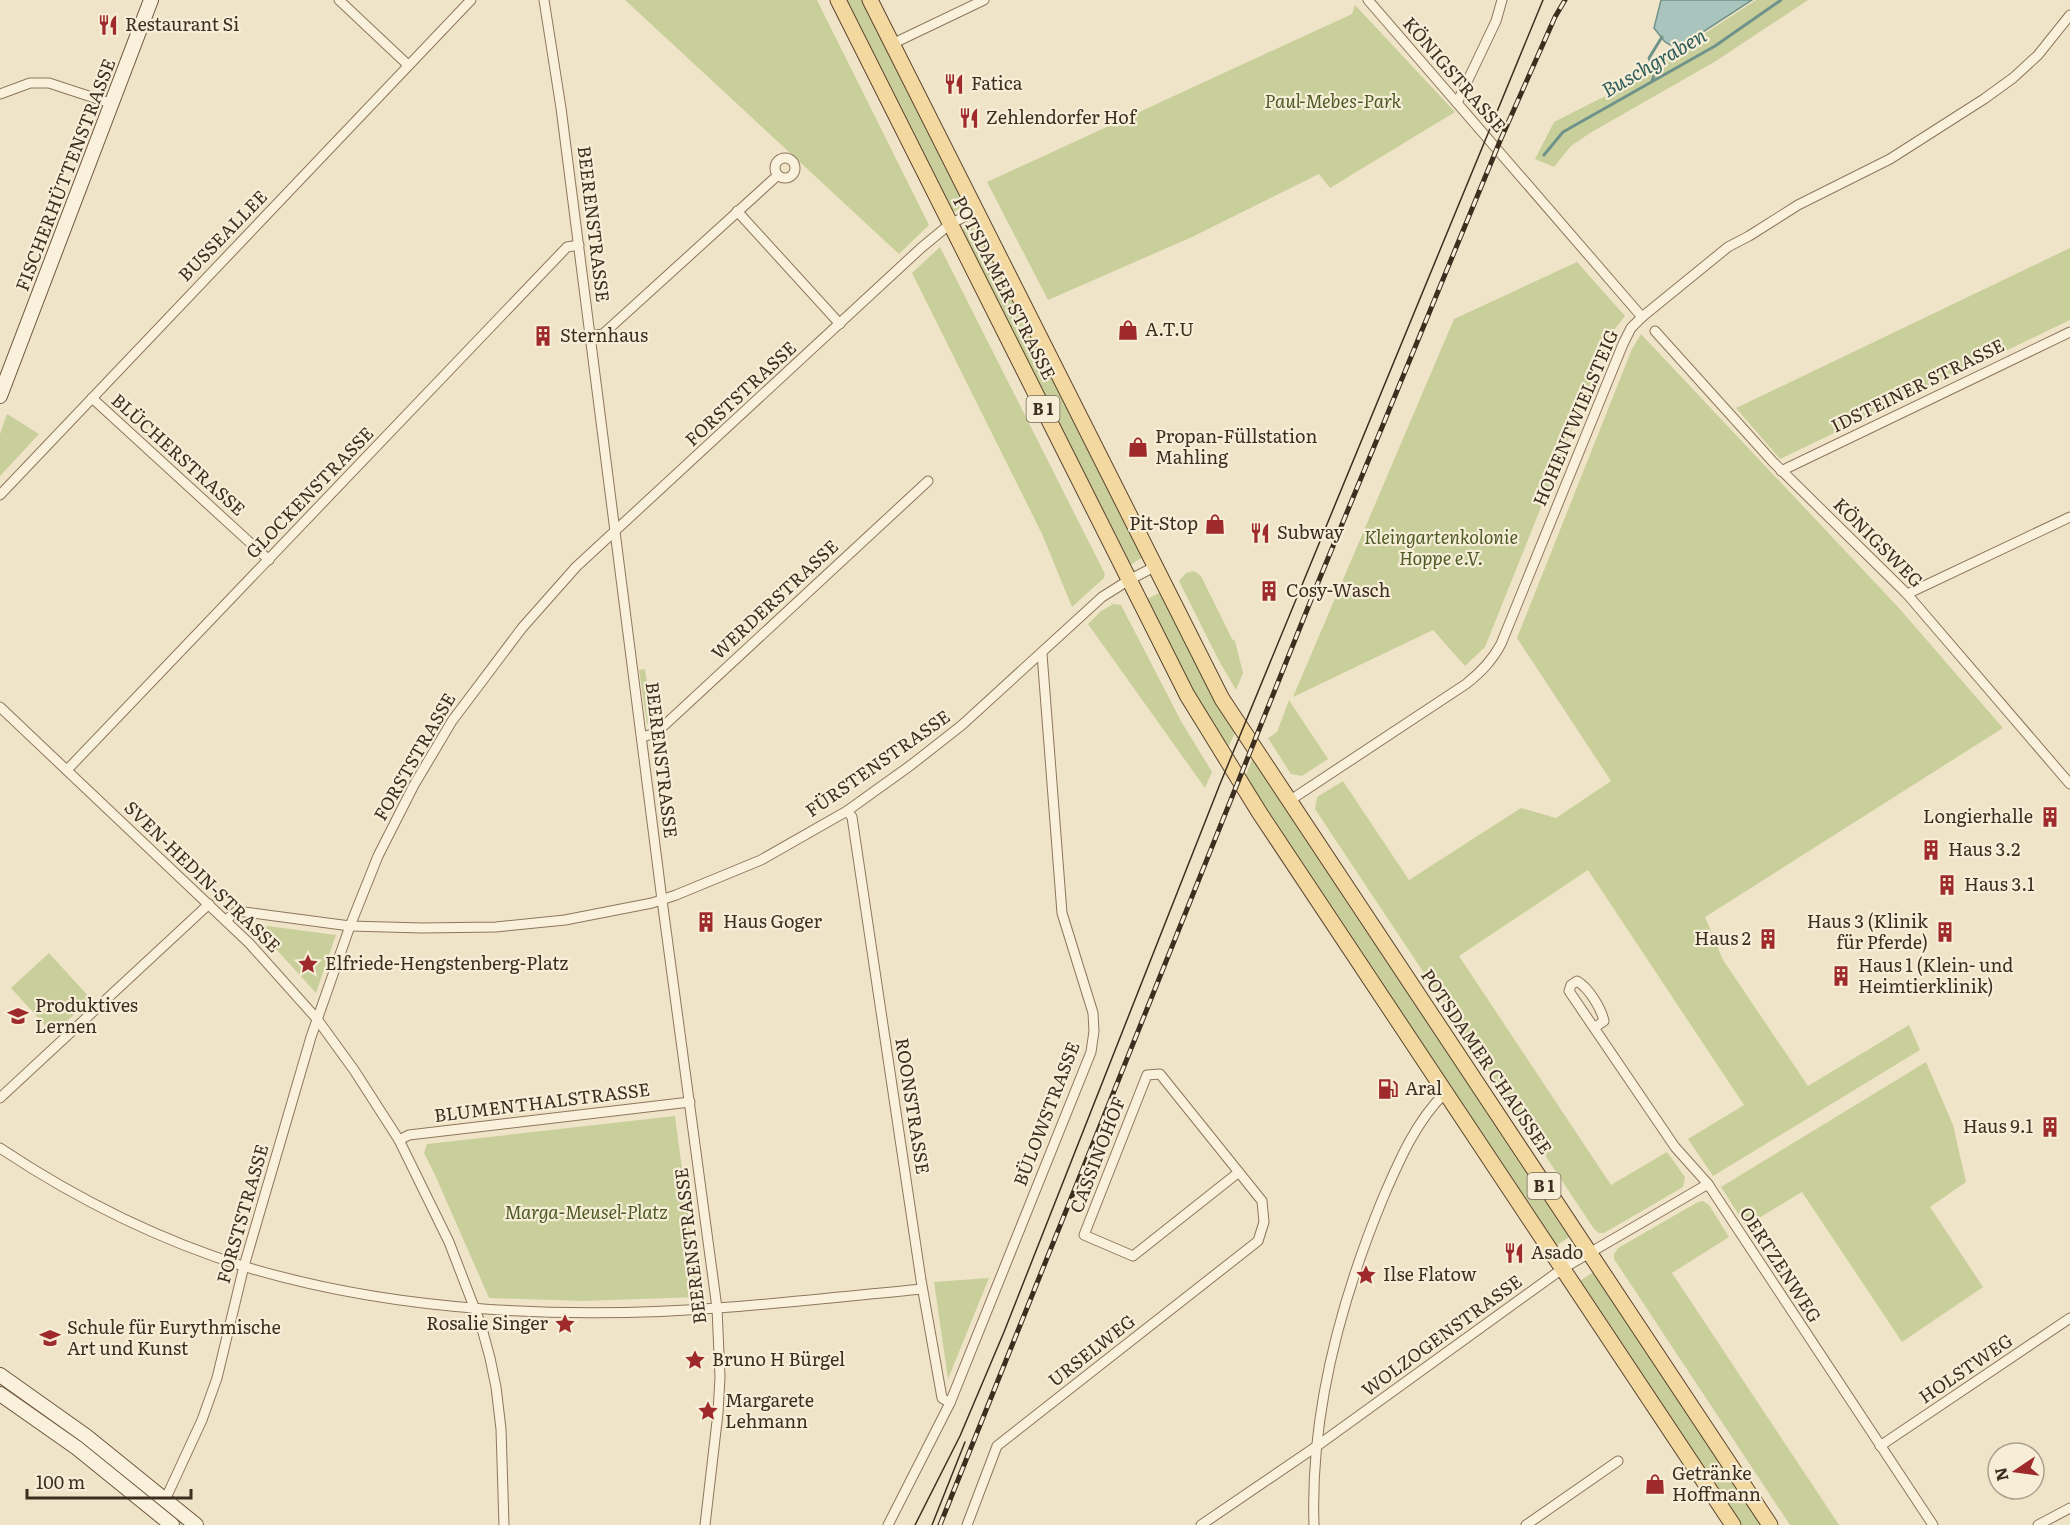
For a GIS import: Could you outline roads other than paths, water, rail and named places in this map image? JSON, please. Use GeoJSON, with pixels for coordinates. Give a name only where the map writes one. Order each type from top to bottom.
{"type":"FeatureCollection","features":[{"type":"Feature","properties":{"kind":"main road","name":"FISCHERHÜTTENSTRASSE"},"geometry":{"type":"LineString","coordinates":[[0,396],[152,0]]}},
{"type":"Feature","properties":{"kind":"main road","name":"POTSDAMER STRASSE"},"geometry":{"type":"LineString","coordinates":[[838,0],[1187,695],[1259,812],[1445,1093]]}},
{"type":"Feature","properties":{"kind":"main road","name":"POTSDAMER STRASSE"},"geometry":{"type":"LineString","coordinates":[[870,0],[1222,699],[1289,801]]}},
{"type":"Feature","properties":{"kind":"main road","name":"POTSDAMER CHAUSSEE"},"geometry":{"type":"LineString","coordinates":[[1289,801],[1770,1525]]}},
{"type":"Feature","properties":{"kind":"main road","name":"B 1"},"geometry":{"type":"LineString","coordinates":[[1445,1093],[1732,1525]]}},
{"type":"Feature","properties":{"kind":"main road"},"geometry":{"type":"LineString","coordinates":[[0,1375],[86,1436],[196,1525]]}},
{"type":"Feature","properties":{"kind":"main road"},"geometry":{"type":"LineString","coordinates":[[0,1394],[78,1448],[172,1525]]}},
{"type":"Feature","properties":{"kind":"street"},"geometry":{"type":"LineString","coordinates":[[339,0],[408,65]]}},
{"type":"Feature","properties":{"kind":"street","name":"BUSSEALLEE"},"geometry":{"type":"LineString","coordinates":[[0,495],[471,0]]}},
{"type":"Feature","properties":{"kind":"street","name":"BEERENSTRASSE"},"geometry":{"type":"LineString","coordinates":[[544,0],[553,49],[579,245],[662,900],[717,1308],[720,1377],[705,1525]]}},
{"type":"Feature","properties":{"kind":"street"},"geometry":{"type":"LineString","coordinates":[[891,44],[984,0]]}},
{"type":"Feature","properties":{"kind":"street","name":"KÖNIGSTRASSE"},"geometry":{"type":"LineString","coordinates":[[1368,0],[1642,317]]}},
{"type":"Feature","properties":{"kind":"street"},"geometry":{"type":"LineString","coordinates":[[1457,103],[1496,21],[1502,0]]}},
{"type":"Feature","properties":{"kind":"street","name":"HOHENTWIELSTEIG"},"geometry":{"type":"LineString","coordinates":[[1289,801],[1466,684],[1494,657],[1631,328],[1728,247],[1798,205],[1890,159],[1984,99],[2013,78],[2038,55],[2070,15]]}},
{"type":"Feature","properties":{"kind":"street"},"geometry":{"type":"LineString","coordinates":[[0,94],[30,83],[49,83],[113,104]]}},
{"type":"Feature","properties":{"kind":"street"},"geometry":{"type":"LineString","coordinates":[[590,336],[603,334],[778,174]]}},
{"type":"Feature","properties":{"kind":"street"},"geometry":{"type":"LineString","coordinates":[[737,211],[840,324]]}},
{"type":"Feature","properties":{"kind":"street","name":"FORSTSTRASSE"},"geometry":{"type":"LineString","coordinates":[[165,1500],[202,1420],[217,1378],[244,1266],[317,1019],[350,926],[378,856],[414,785],[452,721],[542,603],[576,567],[921,248],[951,224],[976,211]]}},
{"type":"Feature","properties":{"kind":"street","name":"GLOCKENSTRASSE"},"geometry":{"type":"LineString","coordinates":[[68,770],[567,247],[579,245]]}},
{"type":"Feature","properties":{"kind":"street","name":"KÖNIGSWEG"},"geometry":{"type":"LineString","coordinates":[[1655,332],[1781,471],[1907,594],[2070,784]]}},
{"type":"Feature","properties":{"kind":"street","name":"IDSTEINER STRASSE"},"geometry":{"type":"LineString","coordinates":[[1781,471],[2070,332]]}},
{"type":"Feature","properties":{"kind":"street","name":"BLÜCHERSTRASSE"},"geometry":{"type":"LineString","coordinates":[[92,398],[269,560]]}},
{"type":"Feature","properties":{"kind":"street","name":"WERDERSTRASSE"},"geometry":{"type":"LineString","coordinates":[[642,737],[656,733],[928,481]]}},
{"type":"Feature","properties":{"kind":"street"},"geometry":{"type":"LineString","coordinates":[[1907,594],[2070,517]]}},
{"type":"Feature","properties":{"kind":"street","name":"FÜRSTENSTRASSE"},"geometry":{"type":"LineString","coordinates":[[226,920],[237,911],[350,926],[496,927],[565,920],[662,900],[761,860],[847,811],[962,725],[1102,597],[1129,579],[1154,567]]}},
{"type":"Feature","properties":{"kind":"street","name":"BÜLOWSTRASSE"},"geometry":{"type":"LineString","coordinates":[[888,1525],[950,1403],[1091,1052],[1094,1031],[1093,1013],[1062,913],[1042,654]]}},
{"type":"Feature","properties":{"kind":"street","name":"SVEN-HEDIN-STRASSE"},"geometry":{"type":"LineString","coordinates":[[0,707],[226,920],[317,1019],[354,1070],[399,1140],[448,1242],[474,1308],[490,1358],[501,1429],[504,1525]]}},
{"type":"Feature","properties":{"kind":"street","name":"ROONSTRASSE"},"geometry":{"type":"LineString","coordinates":[[847,811],[852,817],[922,1289],[942,1398],[950,1403]]}},
{"type":"Feature","properties":{"kind":"street"},"geometry":{"type":"LineString","coordinates":[[0,1098],[209,904]]}},
{"type":"Feature","properties":{"kind":"street","name":"OERTZENWEG"},"geometry":{"type":"LineString","coordinates":[[1594,1028],[1604,1021],[1602,1012],[1583,984],[1577,981],[1569,991],[1594,1028],[1675,1147],[1707,1184],[1933,1525]]}},
{"type":"Feature","properties":{"kind":"street","name":"CASSINOHOF"},"geometry":{"type":"LineString","coordinates":[[1239,1172],[1133,1256],[1084,1235],[1147,1075],[1160,1074],[1239,1172],[1262,1201],[1263,1222]]}},
{"type":"Feature","properties":{"kind":"street"},"geometry":{"type":"LineString","coordinates":[[1314,1525],[1317,1446],[1327,1381],[1341,1316],[1365,1241],[1396,1169],[1434,1104],[1445,1093]]}},
{"type":"Feature","properties":{"kind":"street","name":"BLUMENTHALSTRASSE"},"geometry":{"type":"LineString","coordinates":[[399,1140],[412,1134],[690,1102]]}},
{"type":"Feature","properties":{"kind":"street"},"geometry":{"type":"LineString","coordinates":[[0,1148],[39,1173],[101,1207],[171,1239],[244,1266],[361,1294],[474,1308],[586,1312],[717,1308],[922,1289]]}},
{"type":"Feature","properties":{"kind":"street","name":"WOLZOGENSTRASSE"},"geometry":{"type":"LineString","coordinates":[[1201,1525],[1317,1446],[1562,1269],[1707,1184]]}},
{"type":"Feature","properties":{"kind":"street","name":"URSELWEG"},"geometry":{"type":"LineString","coordinates":[[967,1525],[997,1446],[1258,1241],[1263,1222]]}},
{"type":"Feature","properties":{"kind":"street","name":"HOLSTWEG"},"geometry":{"type":"LineString","coordinates":[[1880,1446],[2070,1318]]}},
{"type":"Feature","properties":{"kind":"street"},"geometry":{"type":"LineString","coordinates":[[1526,1525],[1618,1461]]}},
{"type":"Feature","properties":{"kind":"street"},"geometry":{"type":"LineString","coordinates":[[2038,1525],[2070,1508]]}},
{"type":"Feature","properties":{"kind":"water"},"geometry":{"type":"Polygon","coordinates":[[[1661,0],[1752,0],[1689,41],[1674,47],[1665,42],[1654,28],[1661,0]]]}},
{"type":"Feature","properties":{"kind":"waterway","name":"Buschgraben"},"geometry":{"type":"LineString","coordinates":[[1544,155],[1563,132],[1715,46],[1781,0]]}},
{"type":"Feature","properties":{"kind":"waterway"},"geometry":{"type":"LineString","coordinates":[[1652,81],[1655,73],[1649,58],[1662,37]]}},
{"type":"Feature","properties":{"kind":"tram line"},"geometry":{"type":"LineString","coordinates":[[915,1525],[960,1436],[1004,1332],[1220,784],[1543,0]]}},
{"type":"Feature","properties":{"kind":"tram line"},"geometry":{"type":"LineString","coordinates":[[932,1525],[965,1442]]}},
{"type":"Feature","properties":{"kind":"railway"},"geometry":{"type":"LineString","coordinates":[[940,1525],[1317,585],[1500,141],[1555,17],[1565,0]]}},
{"type":"Feature","properties":{"kind":"place","name":"Restaurant Si"},"geometry":{"type":"Point","coordinates":[108,25]}},
{"type":"Feature","properties":{"kind":"place","name":"Fatica"},"geometry":{"type":"Point","coordinates":[954,84]}},
{"type":"Feature","properties":{"kind":"place","name":"Zehlendorfer Hof"},"geometry":{"type":"Point","coordinates":[969,118]}},
{"type":"Feature","properties":{"kind":"place","name":"A.T.U"},"geometry":{"type":"Point","coordinates":[1128,330]}},
{"type":"Feature","properties":{"kind":"place","name":"Sternhaus"},"geometry":{"type":"Point","coordinates":[543,336]}},
{"type":"Feature","properties":{"kind":"place","name":"Propan-Füllstation Mahling"},"geometry":{"type":"Point","coordinates":[1138,447]}},
{"type":"Feature","properties":{"kind":"place","name":"Pit-Stop"},"geometry":{"type":"Point","coordinates":[1215,524]}},
{"type":"Feature","properties":{"kind":"place","name":"Subway"},"geometry":{"type":"Point","coordinates":[1260,533]}},
{"type":"Feature","properties":{"kind":"place","name":"Cosy-Wasch"},"geometry":{"type":"Point","coordinates":[1269,591]}},
{"type":"Feature","properties":{"kind":"place","name":"Longierhalle"},"geometry":{"type":"Point","coordinates":[2050,817]}},
{"type":"Feature","properties":{"kind":"place","name":"Haus 3.2"},"geometry":{"type":"Point","coordinates":[1931,850]}},
{"type":"Feature","properties":{"kind":"place","name":"Haus 3.1"},"geometry":{"type":"Point","coordinates":[1947,885]}},
{"type":"Feature","properties":{"kind":"place","name":"Haus Goger"},"geometry":{"type":"Point","coordinates":[706,922]}},
{"type":"Feature","properties":{"kind":"place","name":"Haus 3 (Klinik für Pferde)"},"geometry":{"type":"Point","coordinates":[1945,932]}},
{"type":"Feature","properties":{"kind":"place","name":"Haus 2"},"geometry":{"type":"Point","coordinates":[1768,939]}},
{"type":"Feature","properties":{"kind":"place","name":"Elfriede-Hengstenberg-Platz"},"geometry":{"type":"Point","coordinates":[308,964]}},
{"type":"Feature","properties":{"kind":"place","name":"Haus 1 (Klein- und Heimtierklinik)"},"geometry":{"type":"Point","coordinates":[1841,976]}},
{"type":"Feature","properties":{"kind":"place","name":"Produktives Lernen"},"geometry":{"type":"Point","coordinates":[18,1016]}},
{"type":"Feature","properties":{"kind":"place","name":"Aral"},"geometry":{"type":"Point","coordinates":[1388,1089]}},
{"type":"Feature","properties":{"kind":"place","name":"Haus 9.1"},"geometry":{"type":"Point","coordinates":[2050,1127]}},
{"type":"Feature","properties":{"kind":"place","name":"Asado"},"geometry":{"type":"Point","coordinates":[1514,1253]}},
{"type":"Feature","properties":{"kind":"place","name":"Ilse Flatow"},"geometry":{"type":"Point","coordinates":[1366,1275]}},
{"type":"Feature","properties":{"kind":"place","name":"Rosalie Singer"},"geometry":{"type":"Point","coordinates":[565,1324]}},
{"type":"Feature","properties":{"kind":"place","name":"Schule für Eurythmische Art und Kunst"},"geometry":{"type":"Point","coordinates":[50,1338]}},
{"type":"Feature","properties":{"kind":"place","name":"Bruno H Bürgel"},"geometry":{"type":"Point","coordinates":[695,1360]}},
{"type":"Feature","properties":{"kind":"place","name":"Margarete Lehmann"},"geometry":{"type":"Point","coordinates":[708,1411]}},
{"type":"Feature","properties":{"kind":"place","name":"Getränke Hoffmann"},"geometry":{"type":"Point","coordinates":[1655,1484]}},
{"type":"Feature","properties":{"kind":"park label","name":"Paul-Mebes-Park"},"geometry":{"type":"Point","coordinates":[1333,102]}},
{"type":"Feature","properties":{"kind":"park label","name":"Kleingartenkolonie Hoppe e.V."},"geometry":{"type":"Point","coordinates":[1441,548]}},
{"type":"Feature","properties":{"kind":"park label","name":"Marga-Meusel-Platz"},"geometry":{"type":"Point","coordinates":[586,1213]}}]}
